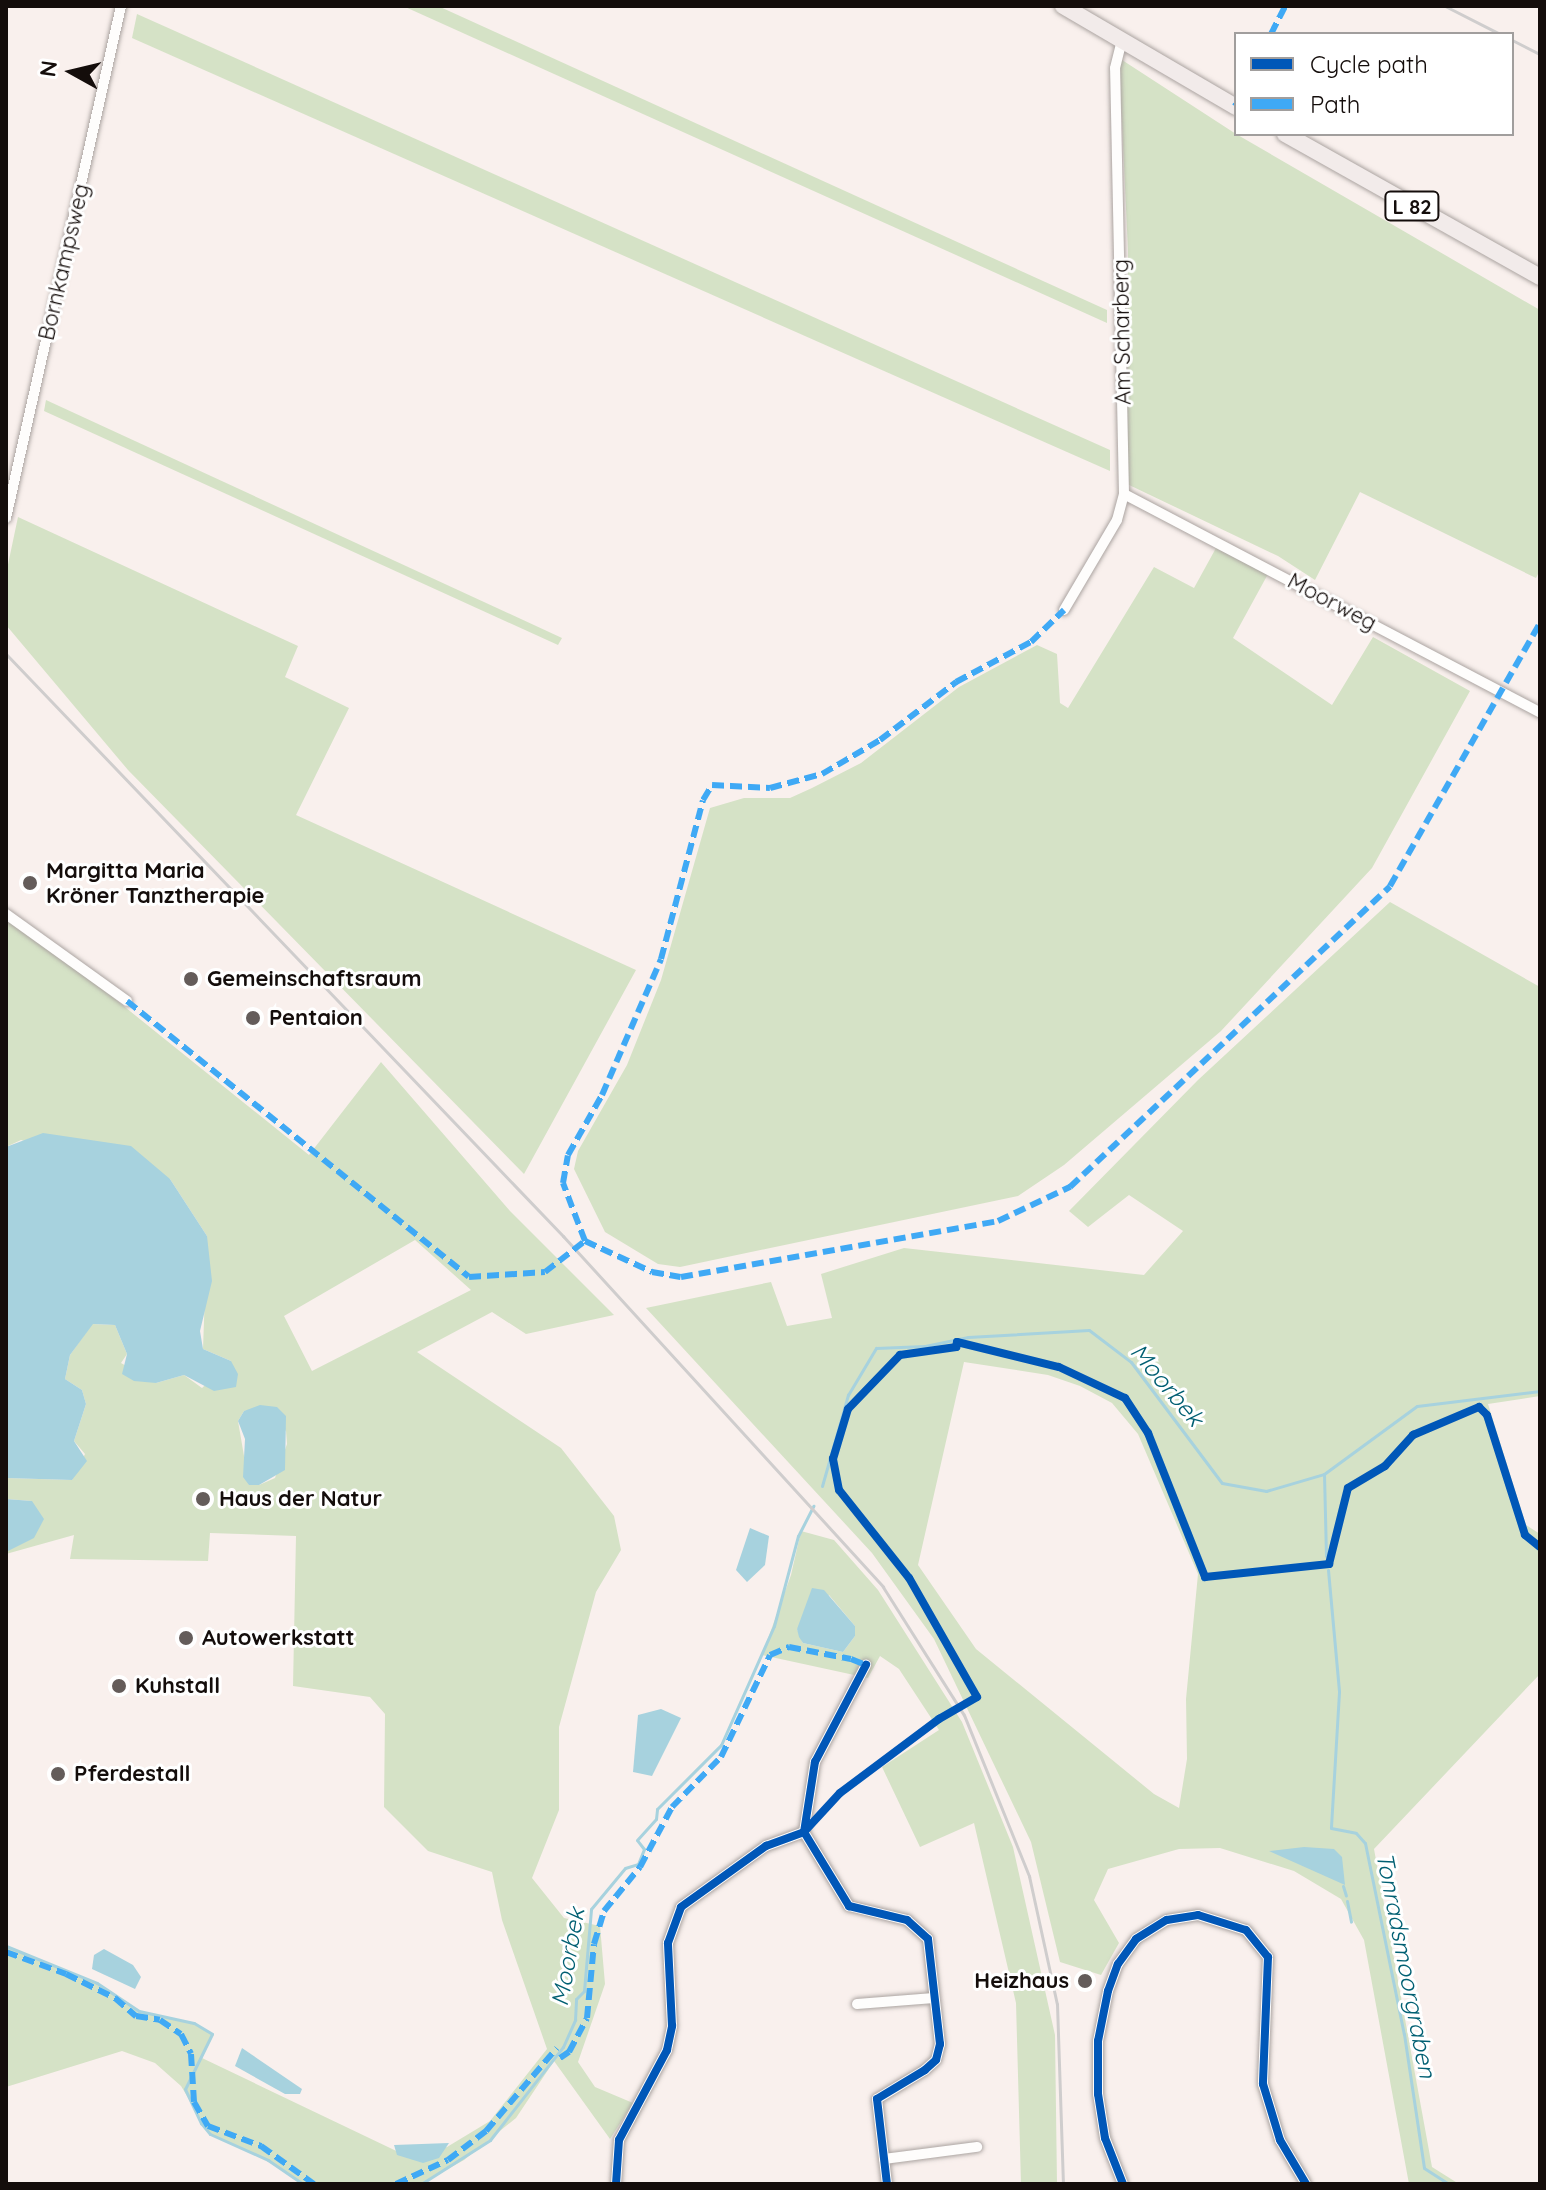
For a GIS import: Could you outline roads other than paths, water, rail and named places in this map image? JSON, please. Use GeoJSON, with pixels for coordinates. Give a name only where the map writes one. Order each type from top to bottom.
{"type":"FeatureCollection","features":[{"type":"Feature","properties":{"kind":"main road"},"geometry":{"type":"LineString","coordinates":[[1063,6],[1234,106]]}},
{"type":"Feature","properties":{"kind":"main road","name":"L 82"},"geometry":{"type":"LineString","coordinates":[[1289,136],[1540,277]]}},
{"type":"Feature","properties":{"kind":"street","name":"Bornkampsweg"},"geometry":{"type":"LineString","coordinates":[[6,518],[121,6]]}},
{"type":"Feature","properties":{"kind":"street","name":"Am Scharberg"},"geometry":{"type":"LineString","coordinates":[[1064,610],[1117,520],[1124,494],[1115,68],[1122,39]]}},
{"type":"Feature","properties":{"kind":"street","name":"Moorweg"},"geometry":{"type":"LineString","coordinates":[[1124,494],[1540,712]]}},
{"type":"Feature","properties":{"kind":"street"},"geometry":{"type":"LineString","coordinates":[[6,914],[127,1001]]}},
{"type":"Feature","properties":{"kind":"street"},"geometry":{"type":"LineString","coordinates":[[866,1665],[815,1762],[804,1832],[849,1906],[921,1929],[928,1939],[940,2044],[936,2060],[877,2099],[887,2184]]}},
{"type":"Feature","properties":{"kind":"street"},"geometry":{"type":"LineString","coordinates":[[616,2184],[619,2140],[667,2050],[672,2026],[668,1943],[681,1907],[766,1846],[804,1832]]}},
{"type":"Feature","properties":{"kind":"street"},"geometry":{"type":"LineString","coordinates":[[1123,2184],[1105,2138],[1098,2094],[1098,2044],[1108,1991],[1115,1968],[1136,1939],[1167,1920],[1198,1915],[1246,1930],[1268,1957],[1263,2084],[1280,2140],[1306,2184]]}},
{"type":"Feature","properties":{"kind":"street"},"geometry":{"type":"LineString","coordinates":[[857,2004],[934,1998]]}},
{"type":"Feature","properties":{"kind":"street"},"geometry":{"type":"LineString","coordinates":[[884,2159],[977,2147]]}},
{"type":"Feature","properties":{"kind":"water"},"geometry":{"type":"Polygon","coordinates":[[[43,1133],[131,1146],[170,1179],[207,1236],[212,1281],[200,1331],[203,1349],[231,1361],[238,1374],[236,1387],[214,1391],[184,1375],[156,1383],[134,1381],[122,1374],[127,1354],[115,1325],[93,1324],[70,1355],[65,1379],[82,1390],[86,1404],[74,1441],[87,1461],[72,1480],[6,1478],[6,1147],[43,1133]]]}},
{"type":"Feature","properties":{"kind":"water"},"geometry":{"type":"Polygon","coordinates":[[[260,1405],[277,1407],[286,1416],[285,1470],[259,1485],[249,1485],[243,1477],[245,1439],[238,1421],[244,1411],[260,1405]]]}},
{"type":"Feature","properties":{"kind":"water"},"geometry":{"type":"Polygon","coordinates":[[[6,1499],[32,1501],[44,1519],[34,1538],[8,1551],[6,1499]]]}},
{"type":"Feature","properties":{"kind":"water"},"geometry":{"type":"Polygon","coordinates":[[[750,1528],[769,1536],[765,1565],[747,1582],[736,1570],[750,1528]]]}},
{"type":"Feature","properties":{"kind":"water"},"geometry":{"type":"Polygon","coordinates":[[[812,1588],[824,1590],[855,1626],[855,1636],[843,1652],[803,1643],[799,1637],[797,1629],[812,1588]]]}},
{"type":"Feature","properties":{"kind":"water"},"geometry":{"type":"Polygon","coordinates":[[[661,1709],[681,1718],[652,1776],[633,1772],[638,1715],[661,1709]]]}},
{"type":"Feature","properties":{"kind":"water"},"geometry":{"type":"Polygon","coordinates":[[[1304,1847],[1334,1849],[1342,1857],[1345,1885],[1269,1851],[1304,1847]]]}},
{"type":"Feature","properties":{"kind":"water"},"geometry":{"type":"Polygon","coordinates":[[[104,1949],[133,1965],[141,1977],[135,1989],[92,1969],[94,1955],[104,1949]]]}},
{"type":"Feature","properties":{"kind":"water"},"geometry":{"type":"Polygon","coordinates":[[[242,2048],[302,2089],[300,2094],[285,2094],[235,2066],[242,2048]]]}},
{"type":"Feature","properties":{"kind":"water"},"geometry":{"type":"Polygon","coordinates":[[[449,2143],[439,2158],[423,2163],[397,2155],[394,2145],[449,2143]]]}},
{"type":"Feature","properties":{"kind":"waterway","name":"Moorbek"},"geometry":{"type":"LineString","coordinates":[[822,1486],[848,1395],[876,1348],[925,1346],[968,1337],[1089,1330],[1131,1362],[1222,1483],[1266,1491],[1324,1474],[1417,1406],[1540,1391]]}},
{"type":"Feature","properties":{"kind":"waterway","name":"Tonradsmoorgraben"},"geometry":{"type":"LineString","coordinates":[[1324,1474],[1326,1556]]}},
{"type":"Feature","properties":{"kind":"waterway","name":"Moorbek"},"geometry":{"type":"LineString","coordinates":[[421,2184],[490,2140],[563,2047],[575,2020],[576,1999],[584,1991],[591,1909],[625,1868],[638,1864],[644,1849],[637,1840],[656,1819],[657,1809],[721,1745],[774,1626],[798,1536],[813,1506]]}},
{"type":"Feature","properties":{"kind":"waterway","name":"Tonradsmoorgraben"},"geometry":{"type":"LineString","coordinates":[[1328,1570],[1339,1692],[1331,1828],[1356,1833],[1365,1843],[1404,2034],[1424,2168],[1449,2184]]}},
{"type":"Feature","properties":{"kind":"waterway"},"geometry":{"type":"LineString","coordinates":[[1343,1886],[1346,1896]]}},
{"type":"Feature","properties":{"kind":"waterway"},"geometry":{"type":"LineString","coordinates":[[1347,1901],[1351,1922]]}},
{"type":"Feature","properties":{"kind":"waterway","name":"Moorbek"},"geometry":{"type":"LineString","coordinates":[[6,1946],[97,1983],[139,2011],[194,2023],[212,2034],[185,2089],[201,2123],[210,2134],[268,2160],[303,2184]]}},
{"type":"Feature","properties":{"kind":"railway"},"geometry":{"type":"LineString","coordinates":[[1445,6],[1496,32]]}},
{"type":"Feature","properties":{"kind":"railway"},"geometry":{"type":"LineString","coordinates":[[1514,41],[1540,54]]}},
{"type":"Feature","properties":{"kind":"railway"},"geometry":{"type":"LineString","coordinates":[[6,654],[563,1236],[883,1587],[964,1715],[1029,1876],[1057,2004],[1063,2184]]}},
{"type":"Feature","properties":{"kind":"place","name":"Margitta Maria Kröner Tanztherapie"},"geometry":{"type":"Point","coordinates":[30,883]}},
{"type":"Feature","properties":{"kind":"place","name":"Gemeinschaftsraum"},"geometry":{"type":"Point","coordinates":[191,979]}},
{"type":"Feature","properties":{"kind":"place","name":"Pentaion"},"geometry":{"type":"Point","coordinates":[253,1018]}},
{"type":"Feature","properties":{"kind":"place","name":"Haus der Natur"},"geometry":{"type":"Point","coordinates":[203,1499]}},
{"type":"Feature","properties":{"kind":"place","name":"Autowerkstatt"},"geometry":{"type":"Point","coordinates":[186,1638]}},
{"type":"Feature","properties":{"kind":"place","name":"Kuhstall"},"geometry":{"type":"Point","coordinates":[119,1686]}},
{"type":"Feature","properties":{"kind":"place","name":"Pferdestall"},"geometry":{"type":"Point","coordinates":[58,1774]}},
{"type":"Feature","properties":{"kind":"place","name":"Heizhaus"},"geometry":{"type":"Point","coordinates":[1085,1981]}}]}
